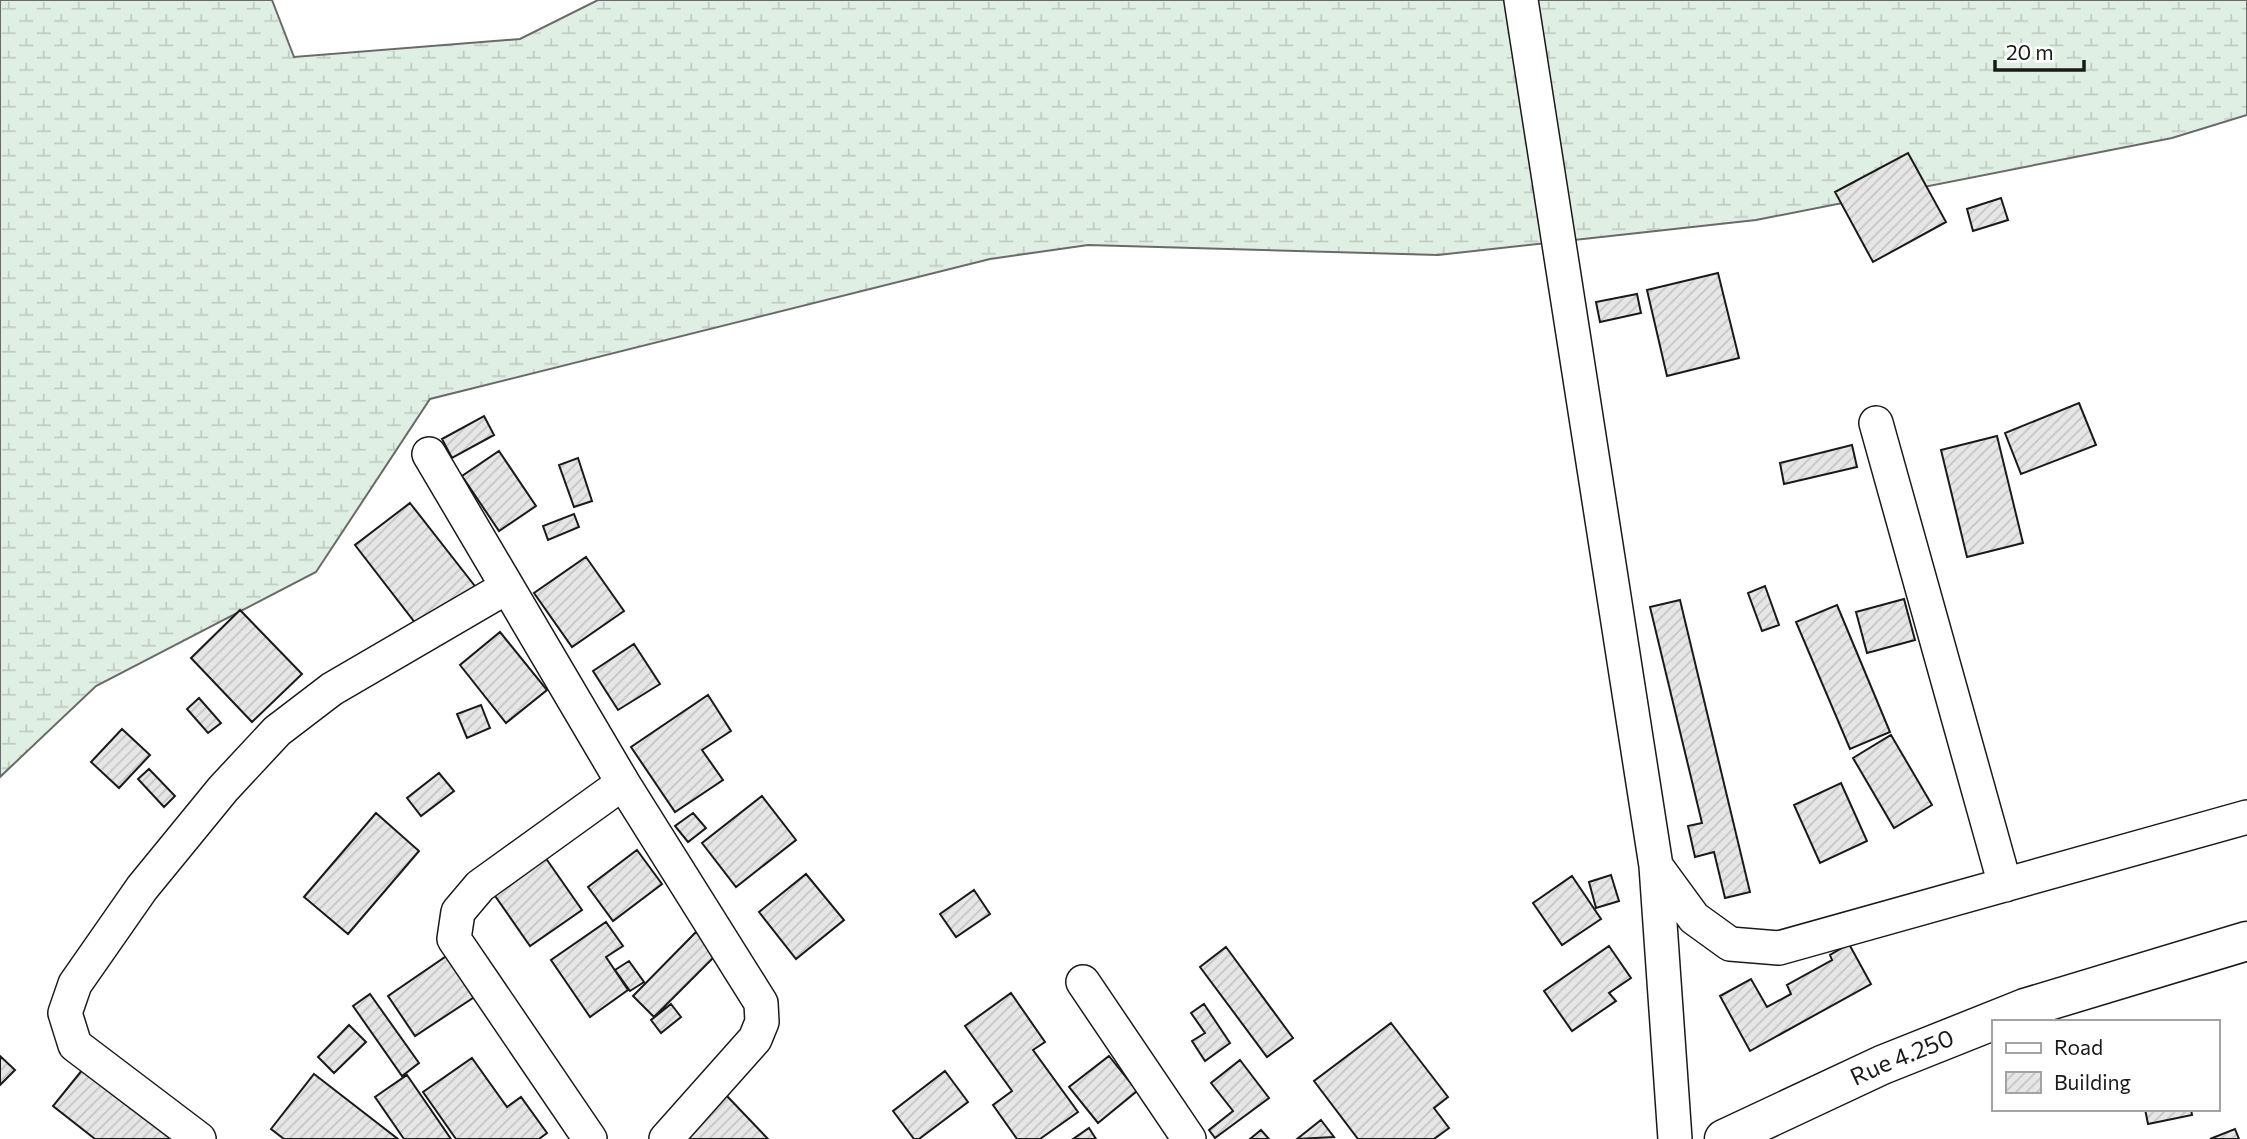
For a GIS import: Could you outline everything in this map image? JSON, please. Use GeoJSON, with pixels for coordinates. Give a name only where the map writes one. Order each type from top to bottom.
{"type":"FeatureCollection","features":[{"type":"Feature","properties":{"kind":"main road","name":"Rue 4.250"},"geometry":{"type":"LineString","coordinates":[[1995,1020],[2025,1008],[2247,941]]}},
{"type":"Feature","properties":{"kind":"main road","name":"Rue 4.250"},"geometry":{"type":"LineString","coordinates":[[1741,1135],[1882,1065],[1992,1021]]}},
{"type":"Feature","properties":{"kind":"street"},"geometry":{"type":"LineString","coordinates":[[1521,0],[1656,866],[1675,1139]]}},
{"type":"Feature","properties":{"kind":"street"},"geometry":{"type":"LineString","coordinates":[[1876,423],[2005,885]]}},
{"type":"Feature","properties":{"kind":"street"},"geometry":{"type":"LineString","coordinates":[[429,454],[623,782],[761,1003],[762,1023],[755,1039],[666,1139]]}},
{"type":"Feature","properties":{"kind":"street"},"geometry":{"type":"LineString","coordinates":[[199,1139],[75,1045],[65,1013],[75,984],[142,888],[223,789],[276,731],[332,689],[507,587]]}},
{"type":"Feature","properties":{"kind":"street"},"geometry":{"type":"LineString","coordinates":[[589,1139],[454,939],[458,912],[480,886],[623,782]]}},
{"type":"Feature","properties":{"kind":"street"},"geometry":{"type":"LineString","coordinates":[[1656,866],[1694,918],[1730,944],[1779,948],[2247,817]]}},
{"type":"Feature","properties":{"kind":"street"},"geometry":{"type":"LineString","coordinates":[[1083,982],[1189,1139]]}},
{"type":"Feature","properties":{"kind":"green space"},"geometry":{"type":"Polygon","coordinates":[[[0,0],[272,0],[294,57],[520,39],[598,0],[2247,0],[2247,115],[2172,138],[1756,220],[1438,255],[1088,245],[990,259],[430,399],[316,572],[96,686],[0,777],[0,0]]]}},
{"type":"Feature","properties":{"kind":"building"},"geometry":{"type":"Polygon","coordinates":[[[1908,153],[1946,222],[1873,262],[1835,192],[1908,153]]]}},
{"type":"Feature","properties":{"kind":"building"},"geometry":{"type":"Polygon","coordinates":[[[2001,198],[2008,220],[1973,231],[1967,209],[2001,198]]]}},
{"type":"Feature","properties":{"kind":"building"},"geometry":{"type":"Polygon","coordinates":[[[1718,273],[1739,358],[1667,376],[1647,290],[1718,273]]]}},
{"type":"Feature","properties":{"kind":"building"},"geometry":{"type":"Polygon","coordinates":[[[1637,294],[1641,313],[1600,322],[1596,302],[1637,294]]]}},
{"type":"Feature","properties":{"kind":"building"},"geometry":{"type":"Polygon","coordinates":[[[2079,403],[2096,445],[2021,474],[2005,433],[2079,403]]]}},
{"type":"Feature","properties":{"kind":"building"},"geometry":{"type":"Polygon","coordinates":[[[484,416],[494,435],[452,458],[442,439],[484,416]]]}},
{"type":"Feature","properties":{"kind":"building"},"geometry":{"type":"Polygon","coordinates":[[[1997,436],[2023,543],[1967,557],[1941,450],[1997,436]]]}},
{"type":"Feature","properties":{"kind":"building"},"geometry":{"type":"Polygon","coordinates":[[[1852,445],[1857,467],[1784,484],[1780,463],[1852,445]]]}},
{"type":"Feature","properties":{"kind":"building"},"geometry":{"type":"Polygon","coordinates":[[[499,451],[536,506],[499,531],[462,476],[499,451]]]}},
{"type":"Feature","properties":{"kind":"building"},"geometry":{"type":"Polygon","coordinates":[[[578,458],[592,501],[574,507],[559,465],[578,458]]]}},
{"type":"Feature","properties":{"kind":"building"},"geometry":{"type":"Polygon","coordinates":[[[410,503],[478,590],[423,633],[355,545],[410,503]]]}},
{"type":"Feature","properties":{"kind":"building"},"geometry":{"type":"Polygon","coordinates":[[[574,514],[579,527],[548,540],[543,526],[574,514]]]}},
{"type":"Feature","properties":{"kind":"building"},"geometry":{"type":"Polygon","coordinates":[[[586,557],[624,611],[572,647],[534,593],[586,557]]]}},
{"type":"Feature","properties":{"kind":"building"},"geometry":{"type":"Polygon","coordinates":[[[1765,586],[1779,625],[1762,631],[1748,593],[1765,586]]]}},
{"type":"Feature","properties":{"kind":"building"},"geometry":{"type":"Polygon","coordinates":[[[1904,599],[1915,640],[1867,653],[1856,612],[1904,599]]]}},
{"type":"Feature","properties":{"kind":"building"},"geometry":{"type":"Polygon","coordinates":[[[1680,600],[1750,892],[1725,898],[1714,852],[1695,857],[1688,826],[1702,823],[1650,607],[1680,600]]]}},
{"type":"Feature","properties":{"kind":"building"},"geometry":{"type":"Polygon","coordinates":[[[1837,605],[1890,732],[1850,749],[1796,622],[1837,605]]]}},
{"type":"Feature","properties":{"kind":"building"},"geometry":{"type":"Polygon","coordinates":[[[240,610],[302,674],[252,722],[191,658],[240,610]]]}},
{"type":"Feature","properties":{"kind":"building"},"geometry":{"type":"Polygon","coordinates":[[[500,632],[547,690],[506,723],[460,665],[500,632]]]}},
{"type":"Feature","properties":{"kind":"building"},"geometry":{"type":"Polygon","coordinates":[[[634,644],[660,684],[618,710],[593,671],[634,644]]]}},
{"type":"Feature","properties":{"kind":"building"},"geometry":{"type":"Polygon","coordinates":[[[708,695],[731,731],[702,750],[723,780],[675,812],[631,747],[708,695]]]}},
{"type":"Feature","properties":{"kind":"building"},"geometry":{"type":"Polygon","coordinates":[[[199,698],[221,723],[208,733],[187,709],[199,698]]]}},
{"type":"Feature","properties":{"kind":"building"},"geometry":{"type":"Polygon","coordinates":[[[481,705],[490,728],[467,738],[457,714],[481,705]]]}},
{"type":"Feature","properties":{"kind":"building"},"geometry":{"type":"Polygon","coordinates":[[[122,729],[150,755],[119,788],[91,762],[122,729]]]}},
{"type":"Feature","properties":{"kind":"building"},"geometry":{"type":"Polygon","coordinates":[[[1891,735],[1932,805],[1894,828],[1853,758],[1891,735]]]}},
{"type":"Feature","properties":{"kind":"building"},"geometry":{"type":"Polygon","coordinates":[[[149,769],[175,796],[164,807],[138,779],[149,769]]]}},
{"type":"Feature","properties":{"kind":"building"},"geometry":{"type":"Polygon","coordinates":[[[439,773],[454,791],[421,816],[407,798],[439,773]]]}},
{"type":"Feature","properties":{"kind":"building"},"geometry":{"type":"Polygon","coordinates":[[[1841,783],[1867,841],[1820,863],[1794,805],[1841,783]]]}},
{"type":"Feature","properties":{"kind":"building"},"geometry":{"type":"Polygon","coordinates":[[[762,796],[796,840],[736,887],[702,843],[762,796]]]}},
{"type":"Feature","properties":{"kind":"building"},"geometry":{"type":"Polygon","coordinates":[[[376,813],[419,851],[348,934],[304,897],[376,813]]]}},
{"type":"Feature","properties":{"kind":"building"},"geometry":{"type":"Polygon","coordinates":[[[693,813],[706,828],[688,842],[675,826],[693,813]]]}},
{"type":"Feature","properties":{"kind":"building"},"geometry":{"type":"Polygon","coordinates":[[[538,847],[582,910],[530,946],[486,883],[538,847]]]}},
{"type":"Feature","properties":{"kind":"building"},"geometry":{"type":"Polygon","coordinates":[[[637,850],[662,884],[613,921],[588,887],[637,850]]]}},
{"type":"Feature","properties":{"kind":"building"},"geometry":{"type":"Polygon","coordinates":[[[806,874],[844,920],[796,959],[759,912],[806,874]]]}},
{"type":"Feature","properties":{"kind":"building"},"geometry":{"type":"Polygon","coordinates":[[[1611,875],[1619,901],[1596,908],[1589,882],[1611,875]]]}},
{"type":"Feature","properties":{"kind":"building"},"geometry":{"type":"Polygon","coordinates":[[[1572,876],[1601,919],[1562,945],[1533,903],[1572,876]]]}},
{"type":"Feature","properties":{"kind":"building"},"geometry":{"type":"Polygon","coordinates":[[[974,890],[990,914],[956,937],[940,914],[974,890]]]}},
{"type":"Feature","properties":{"kind":"building"},"geometry":{"type":"Polygon","coordinates":[[[606,922],[623,946],[606,957],[628,990],[590,1017],[551,960],[606,922]]]}},
{"type":"Feature","properties":{"kind":"building"},"geometry":{"type":"Polygon","coordinates":[[[696,932],[718,953],[654,1017],[633,996],[696,932]]]}},
{"type":"Feature","properties":{"kind":"building"},"geometry":{"type":"Polygon","coordinates":[[[1849,944],[1871,984],[1750,1051],[1720,996],[1751,979],[1767,1007],[1791,994],[1787,985],[1832,960],[1830,955],[1849,944]]]}},
{"type":"Feature","properties":{"kind":"building"},"geometry":{"type":"Polygon","coordinates":[[[1609,946],[1631,978],[1609,993],[1616,1001],[1572,1031],[1544,991],[1609,946]]]}},
{"type":"Feature","properties":{"kind":"building"},"geometry":{"type":"Polygon","coordinates":[[[1226,947],[1293,1038],[1267,1057],[1200,967],[1226,947]]]}},
{"type":"Feature","properties":{"kind":"building"},"geometry":{"type":"Polygon","coordinates":[[[448,955],[476,996],[415,1036],[388,996],[448,955]]]}},
{"type":"Feature","properties":{"kind":"building"},"geometry":{"type":"Polygon","coordinates":[[[629,961],[644,982],[630,991],[615,970],[629,961]]]}},
{"type":"Feature","properties":{"kind":"building"},"geometry":{"type":"Polygon","coordinates":[[[1011,993],[1045,1042],[1033,1050],[1078,1112],[1040,1139],[1017,1139],[993,1105],[1012,1091],[965,1026],[1011,993]]]}},
{"type":"Feature","properties":{"kind":"building"},"geometry":{"type":"Polygon","coordinates":[[[370,994],[419,1063],[402,1076],[353,1006],[370,994]]]}},
{"type":"Feature","properties":{"kind":"building"},"geometry":{"type":"Polygon","coordinates":[[[671,1004],[681,1017],[661,1033],[651,1020],[671,1004]]]}},
{"type":"Feature","properties":{"kind":"building"},"geometry":{"type":"Polygon","coordinates":[[[1204,1004],[1230,1043],[1205,1061],[1192,1041],[1205,1033],[1191,1013],[1204,1004]]]}},
{"type":"Feature","properties":{"kind":"building"},"geometry":{"type":"Polygon","coordinates":[[[1391,1023],[1448,1097],[1434,1108],[1449,1128],[1434,1139],[1358,1139],[1314,1081],[1391,1023]]]}},
{"type":"Feature","properties":{"kind":"building"},"geometry":{"type":"Polygon","coordinates":[[[349,1025],[366,1042],[334,1073],[318,1057],[349,1025]]]}},
{"type":"Feature","properties":{"kind":"building"},"geometry":{"type":"Polygon","coordinates":[[[0,1056],[15,1070],[0,1085],[0,1056]]]}},
{"type":"Feature","properties":{"kind":"building"},"geometry":{"type":"Polygon","coordinates":[[[1109,1056],[1137,1091],[1098,1123],[1069,1087],[1109,1056]]]}},
{"type":"Feature","properties":{"kind":"building"},"geometry":{"type":"Polygon","coordinates":[[[472,1058],[507,1107],[521,1097],[547,1133],[539,1139],[456,1139],[423,1092],[472,1058]]]}},
{"type":"Feature","properties":{"kind":"building"},"geometry":{"type":"Polygon","coordinates":[[[1240,1060],[1269,1098],[1215,1138],[1209,1130],[1233,1111],[1211,1083],[1240,1060]]]}},
{"type":"Feature","properties":{"kind":"building"},"geometry":{"type":"Polygon","coordinates":[[[83,1069],[173,1139],[95,1139],[53,1106],[83,1069]]]}},
{"type":"Feature","properties":{"kind":"building"},"geometry":{"type":"Polygon","coordinates":[[[945,1071],[968,1102],[919,1139],[914,1139],[893,1111],[945,1071]]]}},
{"type":"Feature","properties":{"kind":"building"},"geometry":{"type":"Polygon","coordinates":[[[314,1074],[398,1139],[284,1139],[271,1129],[314,1074]]]}},
{"type":"Feature","properties":{"kind":"building"},"geometry":{"type":"Polygon","coordinates":[[[407,1075],[451,1139],[404,1139],[375,1097],[407,1075]]]}},
{"type":"Feature","properties":{"kind":"building"},"geometry":{"type":"Polygon","coordinates":[[[726,1095],[768,1139],[679,1139],[726,1095]]]}},
{"type":"Feature","properties":{"kind":"building"},"geometry":{"type":"Polygon","coordinates":[[[2145,1111],[2191,1111],[2192,1115],[2148,1124],[2145,1111]]]}},
{"type":"Feature","properties":{"kind":"building"},"geometry":{"type":"Polygon","coordinates":[[[1321,1120],[1334,1137],[1297,1139],[1321,1120]]]}},
{"type":"Feature","properties":{"kind":"building"},"geometry":{"type":"Polygon","coordinates":[[[1089,1128],[1096,1139],[1073,1139],[1089,1128]]]}},
{"type":"Feature","properties":{"kind":"building"},"geometry":{"type":"Polygon","coordinates":[[[2235,1129],[2239,1139],[2210,1139],[2235,1129]]]}},
{"type":"Feature","properties":{"kind":"building"},"geometry":{"type":"Polygon","coordinates":[[[1261,1130],[1269,1139],[1250,1139],[1261,1130]]]}}]}
